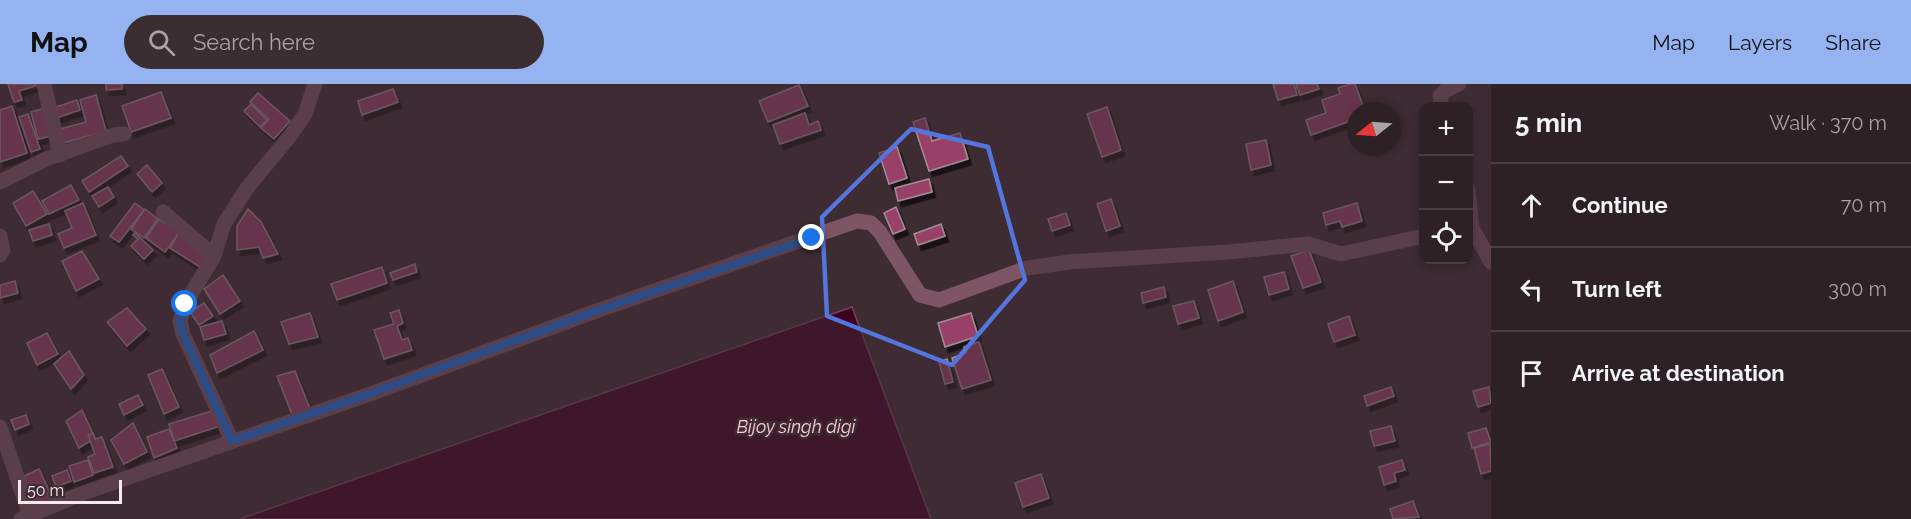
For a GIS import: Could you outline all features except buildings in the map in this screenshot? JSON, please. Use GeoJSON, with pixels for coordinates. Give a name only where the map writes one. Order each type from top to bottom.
{"type":"FeatureCollection","features":[{"type":"Feature","properties":{"kind":"street"},"geometry":{"type":"LineString","coordinates":[[44,84],[60,155]]}},
{"type":"Feature","properties":{"kind":"street"},"geometry":{"type":"LineString","coordinates":[[1441,102],[1440,96],[1446,90],[1459,84]]}},
{"type":"Feature","properties":{"kind":"street"},"geometry":{"type":"LineString","coordinates":[[232,441],[183,334],[180,321],[185,304],[214,256],[224,224],[234,207],[305,114],[310,86]]}},
{"type":"Feature","properties":{"kind":"street"},"geometry":{"type":"LineString","coordinates":[[0,182],[60,155],[113,135],[124,134]]}},
{"type":"Feature","properties":{"kind":"street"},"geometry":{"type":"LineString","coordinates":[[163,212],[214,256]]}},
{"type":"Feature","properties":{"kind":"street"},"geometry":{"type":"LineString","coordinates":[[0,427],[26,517],[86,492],[857,221],[871,223],[880,232],[920,295],[939,300],[1027,268],[1070,262],[1228,252],[1308,244],[1341,254],[1419,237]]}},
{"type":"Feature","properties":{"kind":"street"},"geometry":{"type":"LineString","coordinates":[[1473,233],[1491,262]]}},
{"type":"Feature","properties":{"kind":"street"},"geometry":{"type":"LineString","coordinates":[[0,236],[3,250],[0,255]]}},
{"type":"Feature","properties":{"kind":"highlighted area"},"geometry":{"type":"Polygon","coordinates":[[[911,129],[988,147],[1025,280],[952,365],[827,316],[822,217],[911,129]]]}},
{"type":"Feature","properties":{"kind":"water","name":"Bijoy singh digi"},"geometry":{"type":"Polygon","coordinates":[[[852,307],[931,519],[240,519],[852,307]]]}},
{"type":"Feature","properties":{"kind":"route"},"geometry":{"type":"LineString","coordinates":[[185,304],[180,321],[183,334],[232,441],[372,393],[599,310],[812,238]]}}]}
